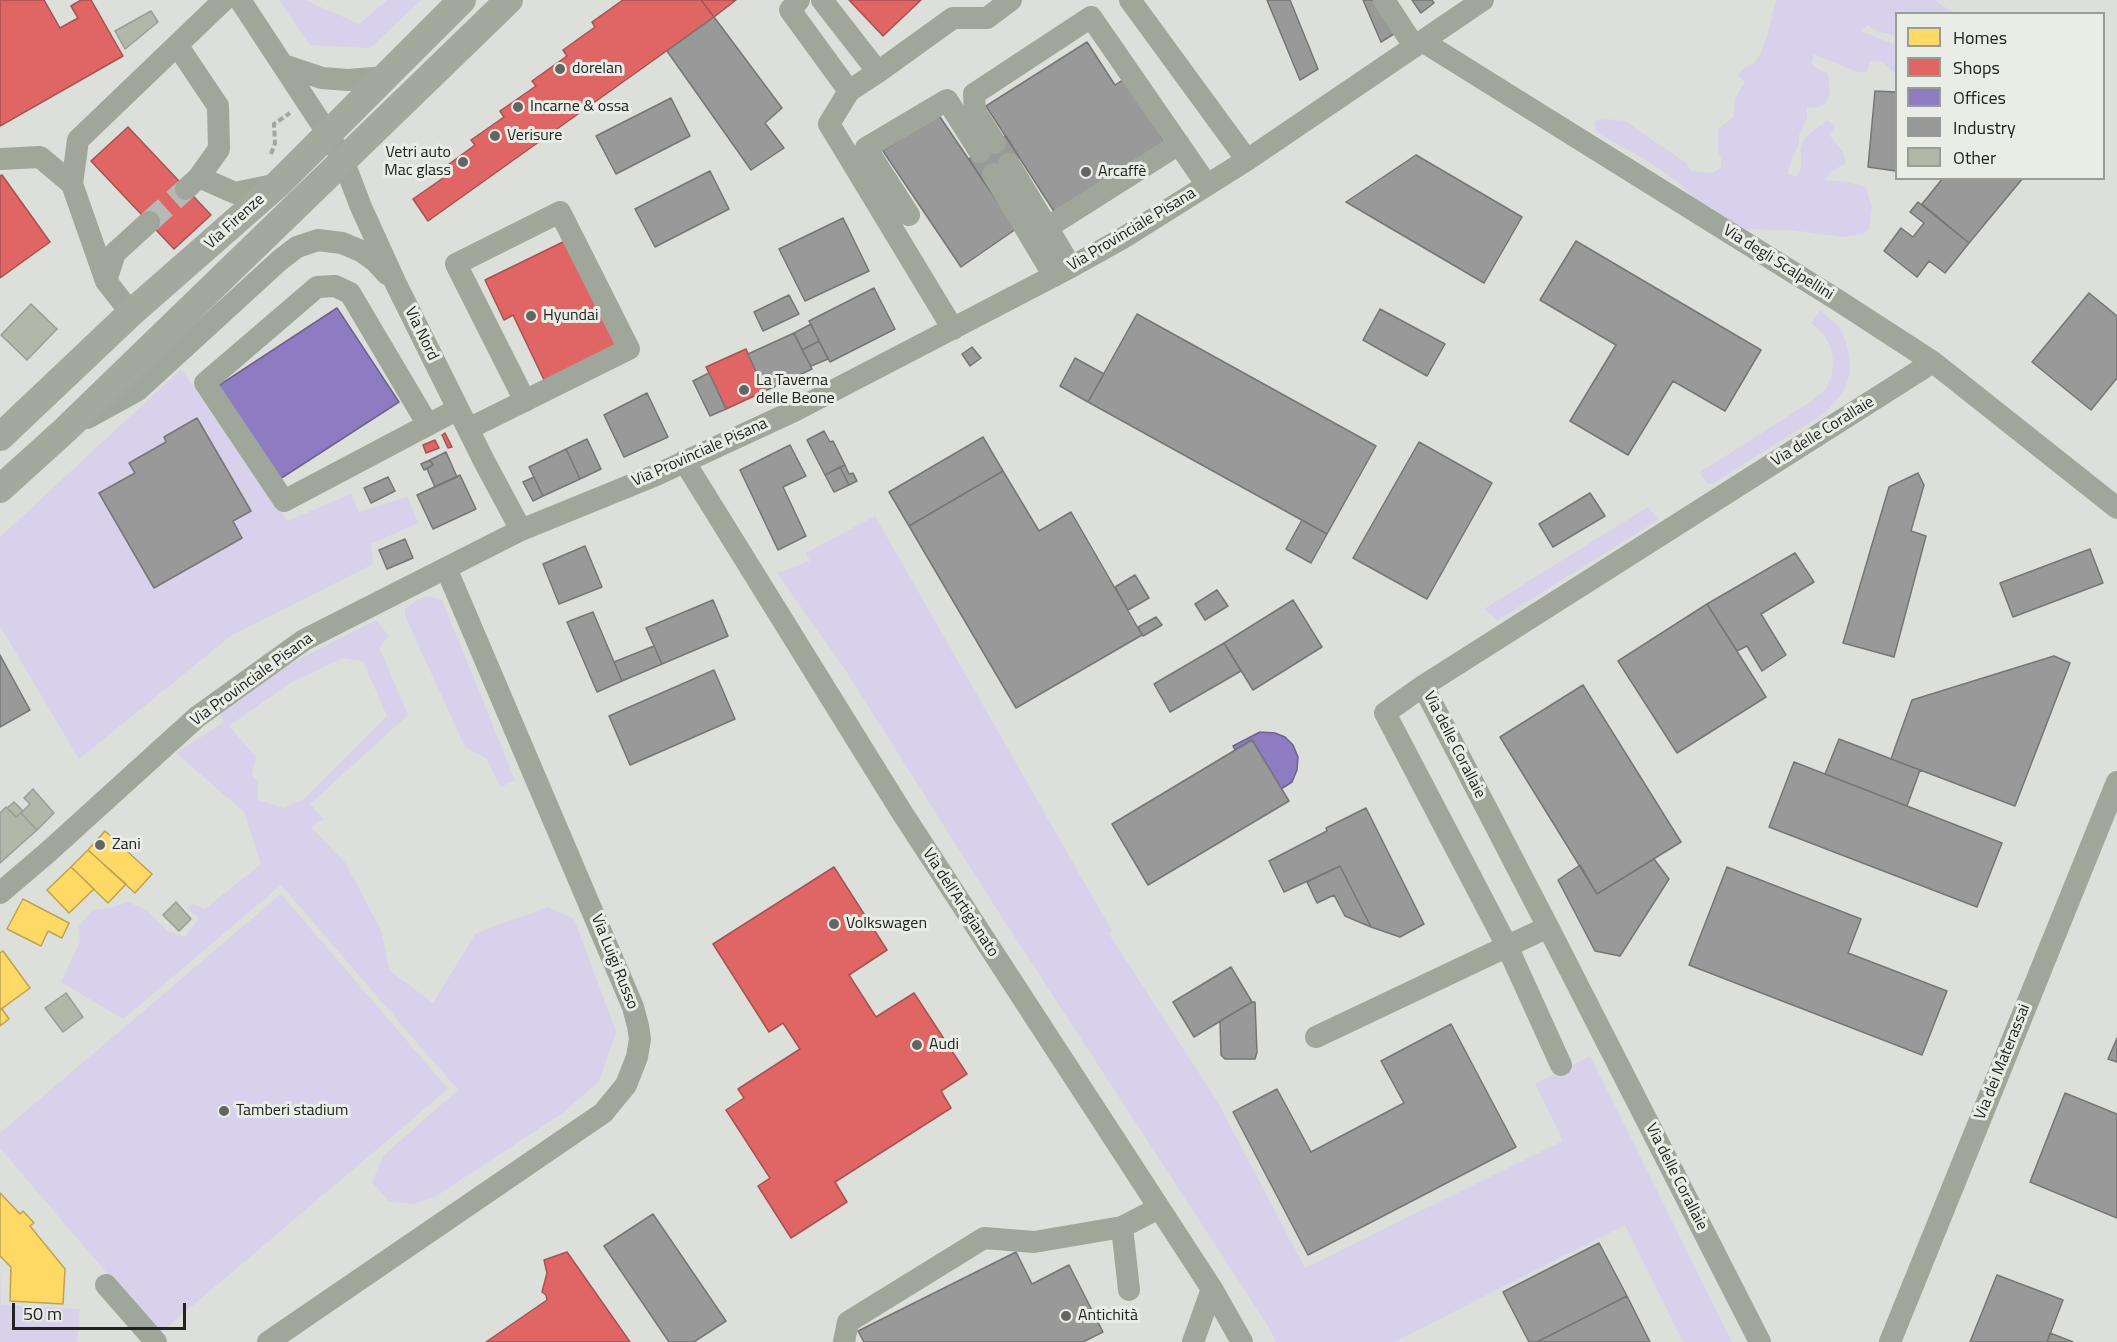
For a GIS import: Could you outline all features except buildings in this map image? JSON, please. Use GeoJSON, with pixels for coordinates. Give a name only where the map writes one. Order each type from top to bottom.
{"type":"FeatureCollection","features":[{"type":"Feature","properties":{"kind":"main road","name":"Via Firenze"},"geometry":{"type":"LineString","coordinates":[[0,436],[131,314],[273,172],[328,134],[462,0]]}},
{"type":"Feature","properties":{"kind":"main road","name":"Via Firenze"},"geometry":{"type":"LineString","coordinates":[[0,489],[64,431],[509,0]]}},
{"type":"Feature","properties":{"kind":"street"},"geometry":{"type":"LineString","coordinates":[[131,314],[106,281],[72,184],[78,140],[224,0]]}},
{"type":"Feature","properties":{"kind":"street","name":"Via Nord"},"geometry":{"type":"LineString","coordinates":[[240,0],[343,160],[361,207],[396,284],[521,530]]}},
{"type":"Feature","properties":{"kind":"street"},"geometry":{"type":"LineString","coordinates":[[799,0],[790,10],[849,91]]}},
{"type":"Feature","properties":{"kind":"street"},"geometry":{"type":"LineString","coordinates":[[822,0],[879,72]]}},
{"type":"Feature","properties":{"kind":"street"},"geometry":{"type":"LineString","coordinates":[[953,329],[829,124],[849,91],[953,18],[987,18],[1011,0]]}},
{"type":"Feature","properties":{"kind":"street"},"geometry":{"type":"LineString","coordinates":[[1130,0],[1247,160]]}},
{"type":"Feature","properties":{"kind":"street"},"geometry":{"type":"LineString","coordinates":[[1384,0],[1418,44]]}},
{"type":"Feature","properties":{"kind":"street","name":"Via Provinciale Pisana"},"geometry":{"type":"LineString","coordinates":[[0,892],[47,854],[197,717],[304,640],[521,530],[656,475],[813,402],[1123,238],[1247,160],[1483,0]]}},
{"type":"Feature","properties":{"kind":"street"},"geometry":{"type":"LineString","coordinates":[[909,215],[866,148],[947,100],[987,147],[975,111],[974,94],[1091,17],[1207,185]]}},
{"type":"Feature","properties":{"kind":"street","name":"Via degli Scalpellini"},"geometry":{"type":"LineString","coordinates":[[1418,44],[1822,290],[1933,362],[2117,508]]}},
{"type":"Feature","properties":{"kind":"street"},"geometry":{"type":"LineString","coordinates":[[177,45],[218,106],[219,149],[192,183],[235,193],[273,172]]}},
{"type":"Feature","properties":{"kind":"street"},"geometry":{"type":"LineString","coordinates":[[283,65],[322,78],[348,80],[386,77]]}},
{"type":"Feature","properties":{"kind":"street"},"geometry":{"type":"LineString","coordinates":[[1048,227],[1179,144]]}},
{"type":"Feature","properties":{"kind":"street"},"geometry":{"type":"LineString","coordinates":[[0,159],[40,157],[72,184]]}},
{"type":"Feature","properties":{"kind":"street"},"geometry":{"type":"LineString","coordinates":[[1001,169],[1048,227],[1062,271],[1001,169]]}},
{"type":"Feature","properties":{"kind":"street"},"geometry":{"type":"LineString","coordinates":[[432,423],[350,293],[335,286],[317,287],[205,382],[284,501],[432,423],[463,419],[525,401],[629,349],[560,212],[456,264],[525,401]]}},
{"type":"Feature","properties":{"kind":"street"},"geometry":{"type":"LineString","coordinates":[[106,281],[115,252],[149,222]]}},
{"type":"Feature","properties":{"kind":"street","name":"Via Firenze"},"geometry":{"type":"LineString","coordinates":[[64,431],[138,390],[279,260],[297,247],[318,240],[342,243],[361,251],[376,262],[396,284]]}},
{"type":"Feature","properties":{"kind":"street","name":"Via delle Corallaie"},"geometry":{"type":"LineString","coordinates":[[1760,1342],[1423,686],[1933,362]]}},
{"type":"Feature","properties":{"kind":"street","name":"Via dell'Artigianato"},"geometry":{"type":"LineString","coordinates":[[684,461],[901,811],[1160,1208],[1212,1289],[1242,1342]]}},
{"type":"Feature","properties":{"kind":"street","name":"Via Luigi Russo"},"geometry":{"type":"LineString","coordinates":[[268,1342],[603,1113],[626,1085],[637,1057],[640,1039],[633,1006],[446,568]]}},
{"type":"Feature","properties":{"kind":"street"},"geometry":{"type":"LineString","coordinates":[[1423,686],[1385,713],[1507,946],[1561,1065]]}},
{"type":"Feature","properties":{"kind":"street","name":"Via dei Materassai"},"geometry":{"type":"LineString","coordinates":[[1890,1342],[2117,782]]}},
{"type":"Feature","properties":{"kind":"street"},"geometry":{"type":"LineString","coordinates":[[1316,1037],[1548,927]]}},
{"type":"Feature","properties":{"kind":"street"},"geometry":{"type":"LineString","coordinates":[[844,1342],[848,1322],[984,1238],[1034,1242],[1122,1227],[1160,1208]]}},
{"type":"Feature","properties":{"kind":"street"},"geometry":{"type":"LineString","coordinates":[[1122,1227],[1130,1290]]}},
{"type":"Feature","properties":{"kind":"street"},"geometry":{"type":"LineString","coordinates":[[106,1285],[151,1341]]}},
{"type":"Feature","properties":{"kind":"street"},"geometry":{"type":"LineString","coordinates":[[1193,1342],[1212,1289]]}},
{"type":"Feature","properties":{"kind":"path"},"geometry":{"type":"LineString","coordinates":[[273,172],[274,124],[278,122]]}},
{"type":"Feature","properties":{"kind":"shaded area"},"geometry":{"type":"Polygon","coordinates":[[[279,0],[305,0],[359,24],[387,0],[421,0],[370,48],[310,45],[279,0]]]}},
{"type":"Feature","properties":{"kind":"shaded area"},"geometry":{"type":"Polygon","coordinates":[[[1776,0],[1934,0],[1952,12],[1895,12],[1895,36],[1876,31],[1868,25],[1861,31],[1895,45],[1895,73],[1881,61],[1870,62],[1867,72],[1857,72],[1814,54],[1812,64],[1828,73],[1830,94],[1826,103],[1817,108],[1807,107],[1807,117],[1799,135],[1799,145],[1790,163],[1788,174],[1798,177],[1804,139],[1827,120],[1835,126],[1830,136],[1843,152],[1846,163],[1830,172],[1826,180],[1848,182],[1866,187],[1872,207],[1869,228],[1863,234],[1842,237],[1792,230],[1733,229],[1688,193],[1682,185],[1651,163],[1596,132],[1594,121],[1605,119],[1625,121],[1686,163],[1691,171],[1713,173],[1721,167],[1718,129],[1734,117],[1735,98],[1745,82],[1738,75],[1745,67],[1754,63],[1767,37],[1776,0]]]}},
{"type":"Feature","properties":{"kind":"shaded area"},"geometry":{"type":"Polygon","coordinates":[[[1820,310],[1839,327],[1846,341],[1850,372],[1846,386],[1839,397],[1825,413],[1712,484],[1708,484],[1699,473],[1813,400],[1827,388],[1832,374],[1833,360],[1830,345],[1824,335],[1811,323],[1820,310]]]}},
{"type":"Feature","properties":{"kind":"shaded area"},"geometry":{"type":"Polygon","coordinates":[[[181,369],[287,521],[351,494],[359,512],[407,497],[418,523],[371,544],[373,564],[232,635],[79,759],[0,626],[0,537],[181,369]],[[197,418],[164,437],[166,442],[130,463],[135,473],[99,493],[154,588],[242,538],[233,521],[251,511],[197,418]]]}},
{"type":"Feature","properties":{"kind":"shaded area"},"geometry":{"type":"Polygon","coordinates":[[[1648,507],[1658,520],[1498,620],[1484,609],[1648,507]]]}},
{"type":"Feature","properties":{"kind":"shaded area"},"geometry":{"type":"Polygon","coordinates":[[[875,516],[1112,931],[1109,934],[1217,1101],[1305,1268],[1563,1141],[1535,1084],[1590,1056],[1732,1342],[1683,1342],[1625,1225],[1394,1342],[1276,1342],[1268,1326],[994,905],[846,671],[777,573],[810,561],[806,553],[875,516]]]}},
{"type":"Feature","properties":{"kind":"shaded area"},"geometry":{"type":"Polygon","coordinates":[[[429,596],[442,600],[515,780],[501,787],[486,758],[465,747],[405,616],[405,609],[417,600],[429,596]]]}},
{"type":"Feature","properties":{"kind":"shaded area"},"geometry":{"type":"Polygon","coordinates":[[[376,620],[389,636],[379,647],[408,715],[310,804],[324,819],[311,827],[346,864],[382,932],[389,970],[433,1003],[476,933],[548,907],[574,919],[616,1032],[599,1081],[564,1112],[436,1196],[413,1204],[389,1201],[372,1182],[384,1155],[458,1090],[281,885],[123,1019],[61,982],[80,942],[79,926],[92,910],[110,908],[128,902],[148,911],[167,931],[185,937],[199,918],[187,908],[193,904],[205,909],[261,864],[244,812],[176,753],[224,722],[220,714],[280,669],[376,620]],[[343,658],[290,683],[229,726],[256,757],[252,775],[258,782],[258,800],[284,808],[304,799],[387,716],[363,661],[343,658]]]}},
{"type":"Feature","properties":{"kind":"shaded area","name":"Tamberi stadium"},"geometry":{"type":"Polygon","coordinates":[[[281,894],[448,1089],[159,1334],[0,1148],[0,1133],[281,894]]]}},
{"type":"Feature","properties":{"kind":"shaded area"},"geometry":{"type":"Polygon","coordinates":[[[0,1270],[1,1305],[80,1309],[77,1342],[0,1342],[0,1270]]]}},
{"type":"Feature","properties":{"kind":"tunnel"},"geometry":{"type":"LineString","coordinates":[[149,222],[186,189]]}},
{"type":"Feature","properties":{"kind":"place","name":"dorelan"},"geometry":{"type":"Point","coordinates":[560,69]}},
{"type":"Feature","properties":{"kind":"place","name":"Incarne & ossa"},"geometry":{"type":"Point","coordinates":[518,107]}},
{"type":"Feature","properties":{"kind":"place","name":"Verisure"},"geometry":{"type":"Point","coordinates":[495,136]}},
{"type":"Feature","properties":{"kind":"place","name":"Vetri auto Mac glass"},"geometry":{"type":"Point","coordinates":[463,162]}},
{"type":"Feature","properties":{"kind":"place","name":"Arcaffè"},"geometry":{"type":"Point","coordinates":[1086,172]}},
{"type":"Feature","properties":{"kind":"place","name":"Hyundai"},"geometry":{"type":"Point","coordinates":[531,316]}},
{"type":"Feature","properties":{"kind":"place","name":"La Taverna delle Beone"},"geometry":{"type":"Point","coordinates":[744,390]}},
{"type":"Feature","properties":{"kind":"place","name":"Zani"},"geometry":{"type":"Point","coordinates":[100,845]}},
{"type":"Feature","properties":{"kind":"place","name":"Volkswagen"},"geometry":{"type":"Point","coordinates":[834,924]}},
{"type":"Feature","properties":{"kind":"place","name":"Audi"},"geometry":{"type":"Point","coordinates":[917,1045]}},
{"type":"Feature","properties":{"kind":"place","name":"Tamberi stadium"},"geometry":{"type":"Point","coordinates":[224,1111]}},
{"type":"Feature","properties":{"kind":"place","name":"Antichità"},"geometry":{"type":"Point","coordinates":[1066,1316]}}]}
